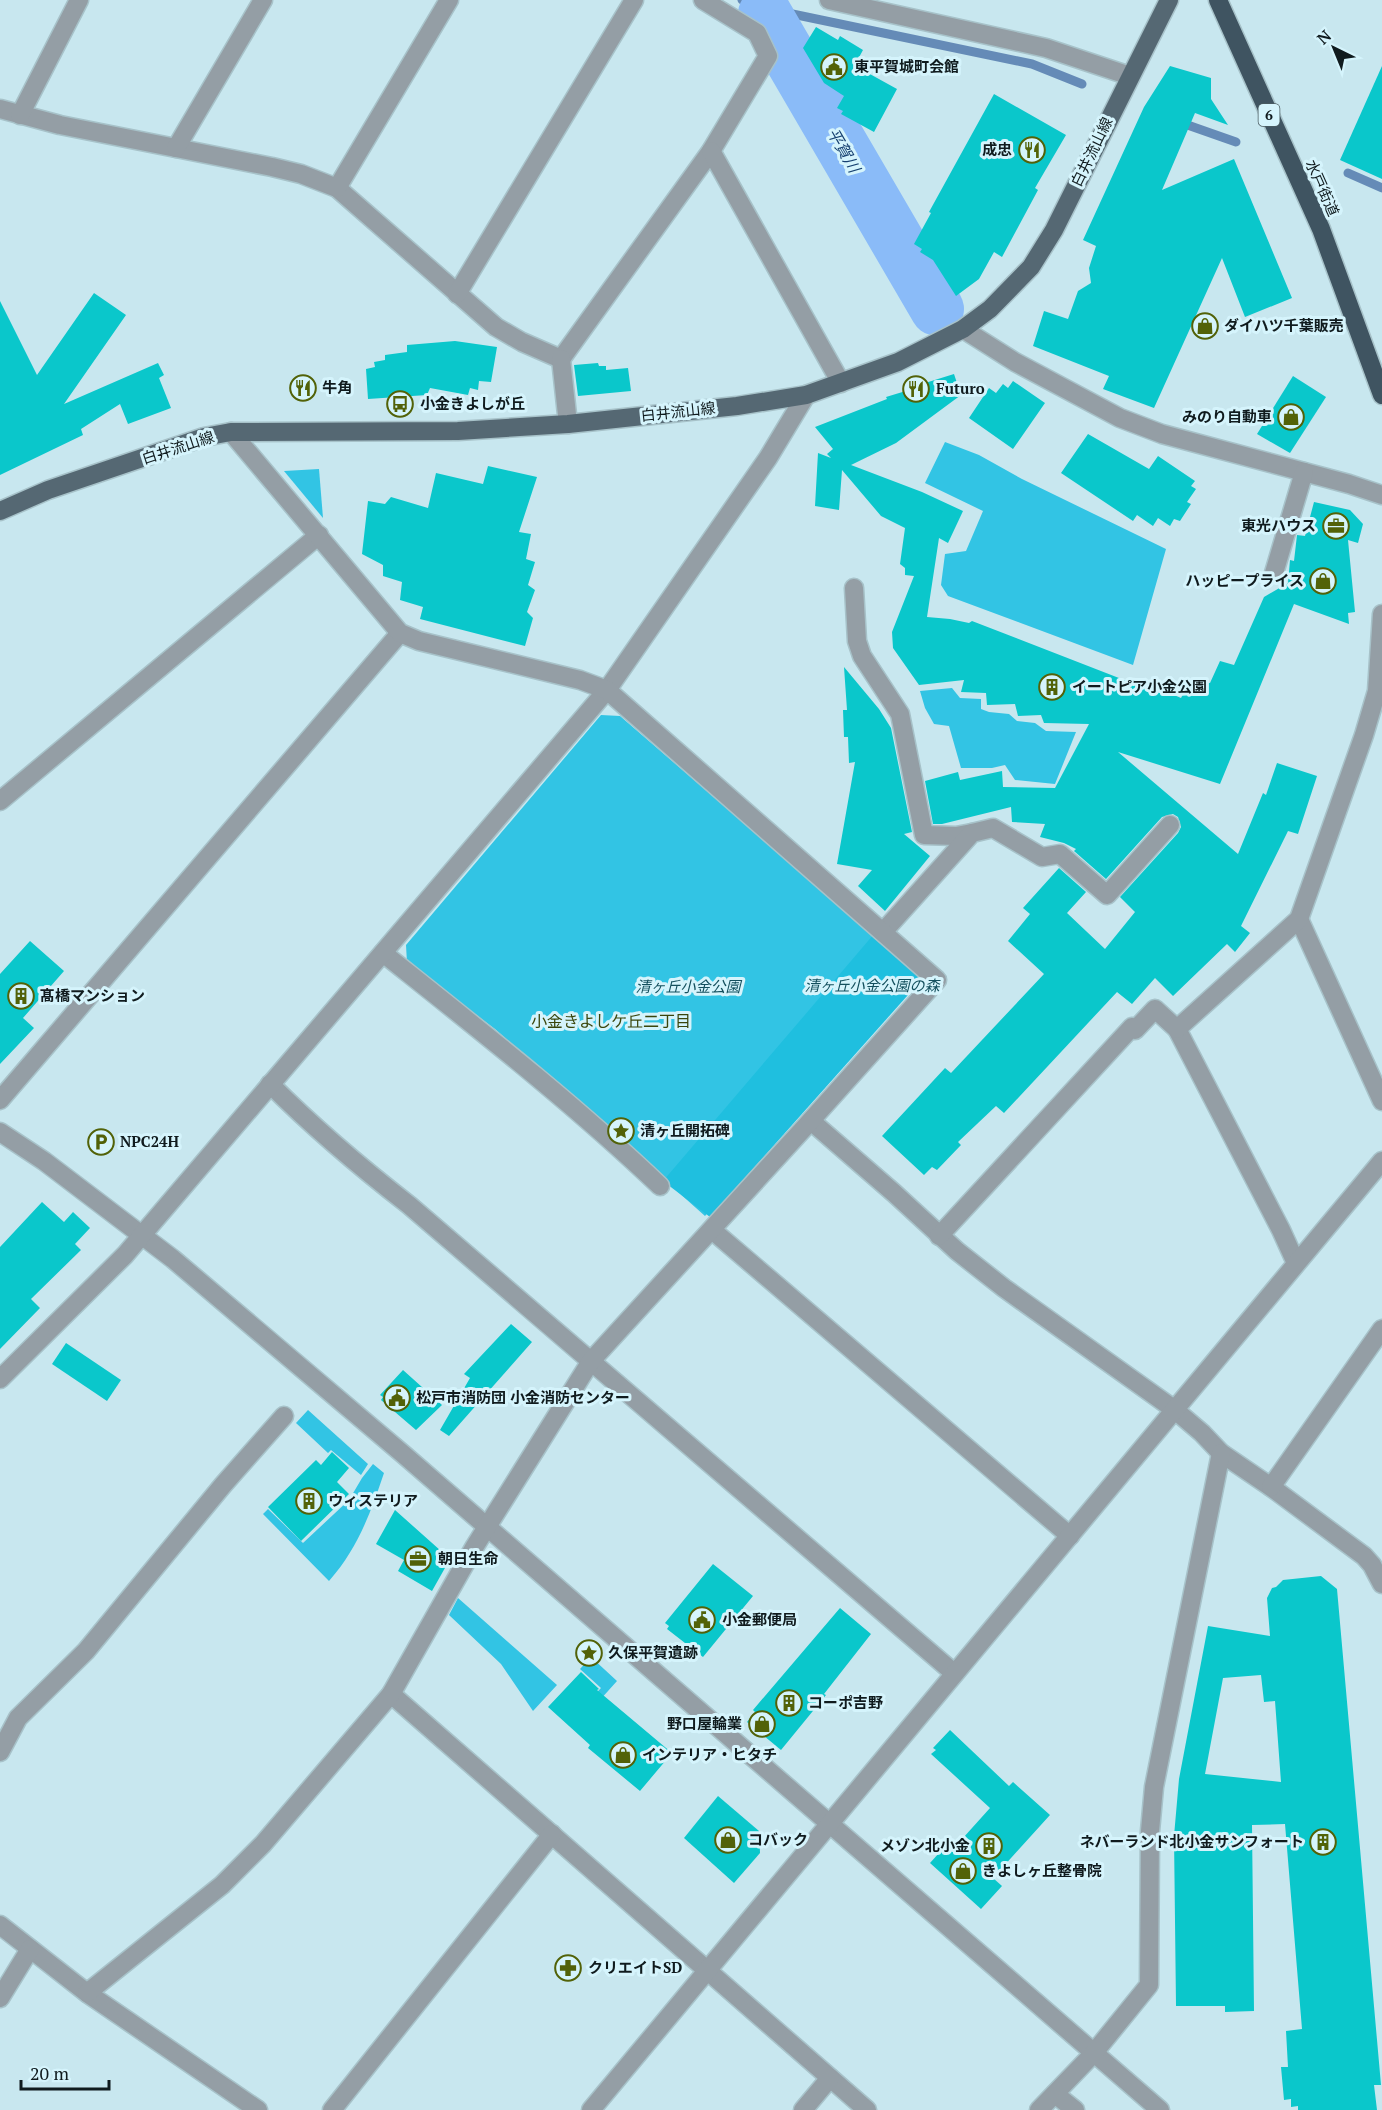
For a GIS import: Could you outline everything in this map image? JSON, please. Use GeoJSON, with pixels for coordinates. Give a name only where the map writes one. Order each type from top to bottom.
{"type":"FeatureCollection","features":[{"type":"Feature","properties":{"kind":"highway","name":"水戸街道"},"geometry":{"type":"LineString","coordinates":[[1218,0],[1321,229],[1382,395]]}},
{"type":"Feature","properties":{"kind":"main road","name":"白井流山線"},"geometry":{"type":"LineString","coordinates":[[0,511],[48,490],[204,437],[231,432],[458,431],[568,424],[737,406],[806,395],[898,362],[963,329],[990,309],[1031,267],[1054,230],[1170,0]]}},
{"type":"Feature","properties":{"kind":"street"},"geometry":{"type":"LineString","coordinates":[[20,115],[79,0]]}},
{"type":"Feature","properties":{"kind":"street"},"geometry":{"type":"LineString","coordinates":[[176,148],[263,0]]}},
{"type":"Feature","properties":{"kind":"street"},"geometry":{"type":"LineString","coordinates":[[338,188],[449,0]]}},
{"type":"Feature","properties":{"kind":"street"},"geometry":{"type":"LineString","coordinates":[[457,294],[633,0]]}},
{"type":"Feature","properties":{"kind":"street"},"geometry":{"type":"LineString","coordinates":[[568,424],[561,359],[711,151],[768,56],[757,33],[703,0]]}},
{"type":"Feature","properties":{"kind":"street"},"geometry":{"type":"LineString","coordinates":[[829,0],[1046,48],[1130,76]]}},
{"type":"Feature","properties":{"kind":"street"},"geometry":{"type":"LineString","coordinates":[[0,109],[60,125],[273,167],[301,174],[338,188],[496,327],[522,342],[561,359]]}},
{"type":"Feature","properties":{"kind":"street"},"geometry":{"type":"LineString","coordinates":[[711,151],[841,383]]}},
{"type":"Feature","properties":{"kind":"street"},"geometry":{"type":"LineString","coordinates":[[963,329],[1015,362],[1120,417],[1162,434],[1382,495]]}},
{"type":"Feature","properties":{"kind":"street"},"geometry":{"type":"LineString","coordinates":[[0,1378],[125,1255],[607,690],[768,458],[806,395]]}},
{"type":"Feature","properties":{"kind":"street"},"geometry":{"type":"LineString","coordinates":[[87,1993],[222,1885],[264,1844],[391,1694],[486,1528],[591,1361],[937,980],[607,690],[579,680],[419,641],[400,633],[231,432]]}},
{"type":"Feature","properties":{"kind":"street"},"geometry":{"type":"LineString","coordinates":[[1274,573],[1304,472]]}},
{"type":"Feature","properties":{"kind":"street"},"geometry":{"type":"LineString","coordinates":[[0,801],[319,535]]}},
{"type":"Feature","properties":{"kind":"street"},"geometry":{"type":"LineString","coordinates":[[854,588],[857,641],[862,656],[900,714],[924,835],[956,836],[993,828],[1041,857],[1060,854],[1107,895],[1170,825]]}},
{"type":"Feature","properties":{"kind":"street"},"geometry":{"type":"LineString","coordinates":[[1177,1029],[1299,919],[1377,691],[1382,614]]}},
{"type":"Feature","properties":{"kind":"street"},"geometry":{"type":"LineString","coordinates":[[0,1100],[400,633]]}},
{"type":"Feature","properties":{"kind":"street"},"geometry":{"type":"LineString","coordinates":[[883,932],[972,833]]}},
{"type":"Feature","properties":{"kind":"street"},"geometry":{"type":"LineString","coordinates":[[1299,919],[1382,1101]]}},
{"type":"Feature","properties":{"kind":"street"},"geometry":{"type":"LineString","coordinates":[[383,953],[494,1042],[631,1158],[660,1186]]}},
{"type":"Feature","properties":{"kind":"street"},"geometry":{"type":"LineString","coordinates":[[939,1236],[1132,1027],[1134,1030],[1155,1009],[1177,1029],[1271,1209],[1296,1263]]}},
{"type":"Feature","properties":{"kind":"street"},"geometry":{"type":"LineString","coordinates":[[270,1084],[338,1149],[409,1205],[954,1674]]}},
{"type":"Feature","properties":{"kind":"street"},"geometry":{"type":"LineString","coordinates":[[811,1121],[894,1193],[939,1236],[1004,1288],[1175,1410],[1221,1453],[1364,1556],[1381,1580]]}},
{"type":"Feature","properties":{"kind":"street"},"geometry":{"type":"LineString","coordinates":[[0,1132],[44,1161],[142,1234],[403,1454],[1154,2108]]}},
{"type":"Feature","properties":{"kind":"street"},"geometry":{"type":"LineString","coordinates":[[591,2110],[1382,1161]]}},
{"type":"Feature","properties":{"kind":"street"},"geometry":{"type":"LineString","coordinates":[[712,1230],[1070,1536]]}},
{"type":"Feature","properties":{"kind":"street"},"geometry":{"type":"LineString","coordinates":[[1271,1487],[1382,1329]]}},
{"type":"Feature","properties":{"kind":"street"},"geometry":{"type":"LineString","coordinates":[[0,1752],[18,1718],[86,1651],[223,1485],[284,1416]]}},
{"type":"Feature","properties":{"kind":"street"},"geometry":{"type":"LineString","coordinates":[[1039,2110],[1093,2054],[1149,1985],[1150,1831],[1154,1787],[1221,1453]]}},
{"type":"Feature","properties":{"kind":"street"},"geometry":{"type":"LineString","coordinates":[[391,1694],[867,2110]]}},
{"type":"Feature","properties":{"kind":"street"},"geometry":{"type":"LineString","coordinates":[[332,2110],[552,1834]]}},
{"type":"Feature","properties":{"kind":"street"},"geometry":{"type":"LineString","coordinates":[[0,1925],[87,1993],[258,2110]]}},
{"type":"Feature","properties":{"kind":"street"},"geometry":{"type":"LineString","coordinates":[[0,1998],[30,1949]]}},
{"type":"Feature","properties":{"kind":"street"},"geometry":{"type":"LineString","coordinates":[[803,2110],[830,2078]]}},
{"type":"Feature","properties":{"kind":"street"},"geometry":{"type":"LineString","coordinates":[[1055,2094],[1075,2110]]}},
{"type":"Feature","properties":{"kind":"green space"},"geometry":{"type":"Polygon","coordinates":[[[945,442],[979,455],[1022,479],[1166,549],[1133,665],[948,596],[941,585],[945,554],[966,551],[983,511],[925,483],[945,442]]]}},
{"type":"Feature","properties":{"kind":"green space"},"geometry":{"type":"Polygon","coordinates":[[[319,469],[323,518],[284,471],[319,469]]]}},
{"type":"Feature","properties":{"kind":"green space"},"geometry":{"type":"Polygon","coordinates":[[[952,688],[960,698],[981,699],[981,709],[989,712],[1009,714],[1017,721],[1035,723],[1046,731],[1076,732],[1055,784],[1015,780],[1005,765],[992,768],[961,768],[949,726],[934,724],[925,708],[920,691],[952,688]]]}},
{"type":"Feature","properties":{"kind":"green space","name":"清ヶ丘小金公園"},"geometry":{"type":"Polygon","coordinates":[[[601,715],[620,716],[921,976],[705,1216],[495,1029],[407,963],[406,945],[601,715]]]}},
{"type":"Feature","properties":{"kind":"green space","name":"清ヶ丘小金公園の森"},"geometry":{"type":"Polygon","coordinates":[[[874,934],[924,977],[710,1217],[663,1181],[874,934]]]}},
{"type":"Feature","properties":{"kind":"green space"},"geometry":{"type":"Polygon","coordinates":[[[308,1410],[368,1464],[361,1475],[331,1450],[328,1453],[296,1423],[308,1410]]]}},
{"type":"Feature","properties":{"kind":"green space"},"geometry":{"type":"Polygon","coordinates":[[[373,1464],[384,1473],[374,1503],[348,1556],[329,1581],[263,1514],[268,1509],[303,1543],[349,1500],[373,1464]]]}},
{"type":"Feature","properties":{"kind":"green space"},"geometry":{"type":"Polygon","coordinates":[[[458,1598],[557,1685],[533,1711],[501,1664],[449,1615],[458,1598]]]}},
{"type":"Feature","properties":{"kind":"green space"},"geometry":{"type":"Polygon","coordinates":[[[591,1657],[617,1681],[590,1711],[584,1706],[601,1688],[580,1669],[591,1657]]]}},
{"type":"Feature","properties":{"kind":"building"},"geometry":{"type":"Polygon","coordinates":[[[816,27],[838,40],[840,36],[863,50],[857,61],[871,68],[868,73],[897,89],[874,132],[841,114],[843,111],[837,108],[844,96],[824,83],[803,48],[816,27]]]}},
{"type":"Feature","properties":{"kind":"building"},"geometry":{"type":"Polygon","coordinates":[[[1170,66],[1211,78],[1211,99],[1228,125],[1195,113],[1162,190],[1234,159],[1292,298],[1245,317],[1222,258],[1154,408],[1103,389],[1109,376],[1033,346],[1044,311],[1068,319],[1078,291],[1091,283],[1089,268],[1096,246],[1083,240],[1144,107],[1170,66]]]}},
{"type":"Feature","properties":{"kind":"building"},"geometry":{"type":"Polygon","coordinates":[[[1382,66],[1382,179],[1340,160],[1382,66]]]}},
{"type":"Feature","properties":{"kind":"building"},"geometry":{"type":"Polygon","coordinates":[[[994,94],[1066,135],[1035,188],[1038,190],[1002,257],[994,252],[979,279],[956,296],[933,260],[920,252],[922,249],[914,244],[931,213],[929,212],[994,94]]]}},
{"type":"Feature","properties":{"kind":"building"},"geometry":{"type":"Polygon","coordinates":[[[94,293],[126,315],[64,404],[158,363],[164,375],[159,378],[171,408],[128,424],[120,404],[81,429],[83,435],[0,475],[0,301],[37,375],[94,293]]]}},
{"type":"Feature","properties":{"kind":"building"},"geometry":{"type":"Polygon","coordinates":[[[455,341],[497,347],[491,382],[479,381],[478,390],[470,388],[468,395],[430,388],[427,395],[368,399],[366,369],[375,367],[374,362],[385,360],[385,355],[407,352],[407,345],[455,341]]]}},
{"type":"Feature","properties":{"kind":"building"},"geometry":{"type":"Polygon","coordinates":[[[598,363],[599,366],[606,366],[606,370],[628,368],[631,391],[578,396],[574,365],[598,363]]]}},
{"type":"Feature","properties":{"kind":"building"},"geometry":{"type":"Polygon","coordinates":[[[954,374],[961,395],[896,443],[851,465],[922,492],[963,511],[948,543],[939,538],[927,617],[969,623],[972,621],[1155,692],[1158,688],[1181,698],[1190,681],[1210,683],[1220,661],[1234,665],[1264,597],[1288,583],[1290,560],[1294,561],[1297,535],[1305,536],[1314,502],[1350,510],[1363,524],[1358,543],[1348,540],[1355,612],[1348,613],[1349,624],[1294,604],[1220,784],[1118,752],[1238,854],[1263,793],[1266,795],[1277,763],[1317,776],[1298,834],[1288,831],[1241,926],[1250,933],[1235,952],[1227,944],[1173,996],[1155,978],[1132,1004],[1117,992],[1004,1113],[996,1106],[958,1142],[961,1145],[937,1170],[932,1167],[924,1175],[882,1136],[945,1068],[951,1073],[1044,974],[1008,941],[1030,914],[1023,908],[1059,868],[1086,892],[1067,913],[1105,949],[1135,912],[1120,897],[1181,827],[1178,817],[1173,814],[1162,817],[1106,879],[1074,851],[1076,849],[1064,843],[1040,837],[1045,824],[1012,822],[1011,807],[942,824],[933,824],[925,781],[958,772],[960,780],[1002,771],[1003,787],[1055,788],[1089,724],[1044,723],[1041,715],[1018,716],[1015,704],[987,705],[986,693],[961,692],[964,680],[919,685],[893,648],[892,632],[914,576],[905,575],[905,568],[900,564],[905,528],[881,516],[842,470],[839,510],[815,506],[818,453],[831,458],[827,454],[833,449],[815,427],[887,399],[886,397],[909,390],[909,388],[954,374]]]}},
{"type":"Feature","properties":{"kind":"building"},"geometry":{"type":"Polygon","coordinates":[[[1293,376],[1326,397],[1290,453],[1257,434],[1293,376]]]}},
{"type":"Feature","properties":{"kind":"building"},"geometry":{"type":"Polygon","coordinates":[[[1013,381],[1045,403],[1013,449],[969,418],[989,388],[996,393],[1003,384],[1008,388],[1013,381]]]}},
{"type":"Feature","properties":{"kind":"building"},"geometry":{"type":"Polygon","coordinates":[[[1088,434],[1149,469],[1158,456],[1195,481],[1191,486],[1196,489],[1187,502],[1191,504],[1180,521],[1174,519],[1170,526],[1158,518],[1153,526],[1137,515],[1133,521],[1061,473],[1088,434]]]}},
{"type":"Feature","properties":{"kind":"building"},"geometry":{"type":"Polygon","coordinates":[[[488,466],[537,477],[519,532],[531,534],[526,559],[535,562],[528,585],[535,590],[527,612],[533,618],[525,646],[420,619],[423,607],[400,600],[402,582],[383,576],[383,565],[362,554],[368,501],[385,504],[391,497],[428,508],[436,473],[483,484],[488,466]]]}},
{"type":"Feature","properties":{"kind":"building"},"geometry":{"type":"Polygon","coordinates":[[[844,667],[879,709],[891,728],[912,832],[904,834],[930,856],[885,911],[858,886],[872,870],[837,864],[855,762],[849,763],[848,737],[844,737],[843,710],[847,710],[844,667]]]}},
{"type":"Feature","properties":{"kind":"building","name":"髙橋マンション"},"geometry":{"type":"Polygon","coordinates":[[[30,941],[64,971],[23,1018],[34,1028],[0,1064],[0,974],[30,941]]]}},
{"type":"Feature","properties":{"kind":"building"},"geometry":{"type":"Polygon","coordinates":[[[42,1202],[64,1222],[73,1212],[90,1228],[75,1244],[81,1250],[31,1299],[40,1308],[0,1349],[0,1247],[42,1202]]]}},
{"type":"Feature","properties":{"kind":"building"},"geometry":{"type":"Polygon","coordinates":[[[511,1324],[532,1342],[449,1436],[440,1430],[470,1378],[464,1374],[511,1324]]]}},
{"type":"Feature","properties":{"kind":"building"},"geometry":{"type":"Polygon","coordinates":[[[66,1343],[121,1380],[107,1401],[52,1364],[66,1343]]]}},
{"type":"Feature","properties":{"kind":"building"},"geometry":{"type":"Polygon","coordinates":[[[403,1370],[442,1405],[416,1430],[381,1400],[383,1397],[380,1395],[403,1370]]]}},
{"type":"Feature","properties":{"kind":"building","name":"ウィステリア"},"geometry":{"type":"Polygon","coordinates":[[[332,1452],[349,1468],[337,1482],[349,1494],[301,1541],[268,1507],[316,1460],[321,1465],[332,1452]]]}},
{"type":"Feature","properties":{"kind":"building"},"geometry":{"type":"Polygon","coordinates":[[[395,1510],[450,1559],[432,1591],[398,1571],[404,1560],[376,1544],[395,1510]]]}},
{"type":"Feature","properties":{"kind":"building"},"geometry":{"type":"Polygon","coordinates":[[[713,1564],[753,1596],[703,1657],[667,1629],[669,1626],[665,1623],[713,1564]]]}},
{"type":"Feature","properties":{"kind":"building","name":"ネバーランド北小金サンフォート"},"geometry":{"type":"Polygon","coordinates":[[[1321,1576],[1337,1589],[1381,2085],[1374,2085],[1377,2110],[1298,2110],[1298,2106],[1291,2107],[1291,2099],[1284,2100],[1281,2067],[1288,2067],[1286,2031],[1302,2029],[1285,1824],[1252,1825],[1254,2011],[1225,2012],[1225,2006],[1176,2006],[1174,1836],[1179,1779],[1208,1626],[1270,1636],[1267,1598],[1272,1588],[1283,1580],[1321,1576]],[[1261,1675],[1223,1678],[1205,1774],[1281,1782],[1275,1701],[1264,1702],[1261,1675]]]}},
{"type":"Feature","properties":{"kind":"building"},"geometry":{"type":"Polygon","coordinates":[[[840,1608],[871,1634],[824,1694],[826,1695],[781,1750],[747,1722],[755,1712],[753,1710],[840,1608]]]}},
{"type":"Feature","properties":{"kind":"building"},"geometry":{"type":"Polygon","coordinates":[[[581,1672],[599,1689],[597,1690],[672,1753],[640,1791],[588,1748],[590,1745],[548,1707],[581,1672]]]}},
{"type":"Feature","properties":{"kind":"building","name":"メゾン北小金"},"geometry":{"type":"Polygon","coordinates":[[[950,1730],[1009,1786],[1013,1782],[1050,1815],[993,1878],[1002,1886],[981,1909],[930,1863],[948,1843],[954,1848],[990,1808],[931,1754],[936,1750],[933,1748],[950,1730]]]}},
{"type":"Feature","properties":{"kind":"building"},"geometry":{"type":"Polygon","coordinates":[[[718,1796],[759,1831],[760,1853],[734,1883],[684,1838],[718,1796]]]}},
{"type":"Feature","properties":{"kind":"waterway"},"geometry":{"type":"LineString","coordinates":[[742,0],[765,14],[778,11],[1032,64],[1082,84]]}},
{"type":"Feature","properties":{"kind":"waterway","name":"平賀川"},"geometry":{"type":"LineString","coordinates":[[765,14],[937,309]]}},
{"type":"Feature","properties":{"kind":"waterway"},"geometry":{"type":"LineString","coordinates":[[1179,122],[1236,142]]}},
{"type":"Feature","properties":{"kind":"waterway"},"geometry":{"type":"LineString","coordinates":[[1348,173],[1382,188]]}},
{"type":"Feature","properties":{"kind":"place","name":"東平賀城町会館"},"geometry":{"type":"Point","coordinates":[834,67]}},
{"type":"Feature","properties":{"kind":"place","name":"成忠"},"geometry":{"type":"Point","coordinates":[1032,150]}},
{"type":"Feature","properties":{"kind":"place","name":"ダイハツ千葉販売"},"geometry":{"type":"Point","coordinates":[1205,326]}},
{"type":"Feature","properties":{"kind":"place","name":"牛角"},"geometry":{"type":"Point","coordinates":[303,388]}},
{"type":"Feature","properties":{"kind":"place","name":"Futuro"},"geometry":{"type":"Point","coordinates":[916,389]}},
{"type":"Feature","properties":{"kind":"place","name":"小金きよしが丘"},"geometry":{"type":"Point","coordinates":[400,404]}},
{"type":"Feature","properties":{"kind":"place","name":"みのり自動車"},"geometry":{"type":"Point","coordinates":[1291,417]}},
{"type":"Feature","properties":{"kind":"place","name":"東光ハウス"},"geometry":{"type":"Point","coordinates":[1336,526]}},
{"type":"Feature","properties":{"kind":"place","name":"ハッピープライス"},"geometry":{"type":"Point","coordinates":[1323,581]}},
{"type":"Feature","properties":{"kind":"place","name":"イートピア小金公園"},"geometry":{"type":"Point","coordinates":[1052,687]}},
{"type":"Feature","properties":{"kind":"place","name":"髙橋マンション"},"geometry":{"type":"Point","coordinates":[21,996]}},
{"type":"Feature","properties":{"kind":"place","name":"清ヶ丘開拓碑"},"geometry":{"type":"Point","coordinates":[621,1131]}},
{"type":"Feature","properties":{"kind":"place","name":"NPC24H"},"geometry":{"type":"Point","coordinates":[101,1142]}},
{"type":"Feature","properties":{"kind":"place","name":"松戸市消防団 小金消防センター"},"geometry":{"type":"Point","coordinates":[397,1398]}},
{"type":"Feature","properties":{"kind":"place","name":"ウィステリア"},"geometry":{"type":"Point","coordinates":[309,1501]}},
{"type":"Feature","properties":{"kind":"place","name":"朝日生命"},"geometry":{"type":"Point","coordinates":[418,1559]}},
{"type":"Feature","properties":{"kind":"place","name":"小金郵便局"},"geometry":{"type":"Point","coordinates":[702,1620]}},
{"type":"Feature","properties":{"kind":"place","name":"久保平賀遺跡"},"geometry":{"type":"Point","coordinates":[589,1653]}},
{"type":"Feature","properties":{"kind":"place","name":"コーポ吉野"},"geometry":{"type":"Point","coordinates":[789,1703]}},
{"type":"Feature","properties":{"kind":"place","name":"野口屋輪業"},"geometry":{"type":"Point","coordinates":[762,1724]}},
{"type":"Feature","properties":{"kind":"place","name":"インテリア・ヒタチ"},"geometry":{"type":"Point","coordinates":[623,1755]}},
{"type":"Feature","properties":{"kind":"place","name":"コバック"},"geometry":{"type":"Point","coordinates":[728,1840]}},
{"type":"Feature","properties":{"kind":"place","name":"ネバーランド北小金サンフォート"},"geometry":{"type":"Point","coordinates":[1323,1842]}},
{"type":"Feature","properties":{"kind":"place","name":"メゾン北小金"},"geometry":{"type":"Point","coordinates":[989,1846]}},
{"type":"Feature","properties":{"kind":"place","name":"きよしヶ丘整骨院"},"geometry":{"type":"Point","coordinates":[963,1871]}},
{"type":"Feature","properties":{"kind":"place","name":"クリエイトSD"},"geometry":{"type":"Point","coordinates":[568,1968]}},
{"type":"Feature","properties":{"kind":"district","name":"小金きよしケ丘二丁目"},"geometry":{"type":"Point","coordinates":[611,1021]}}]}
